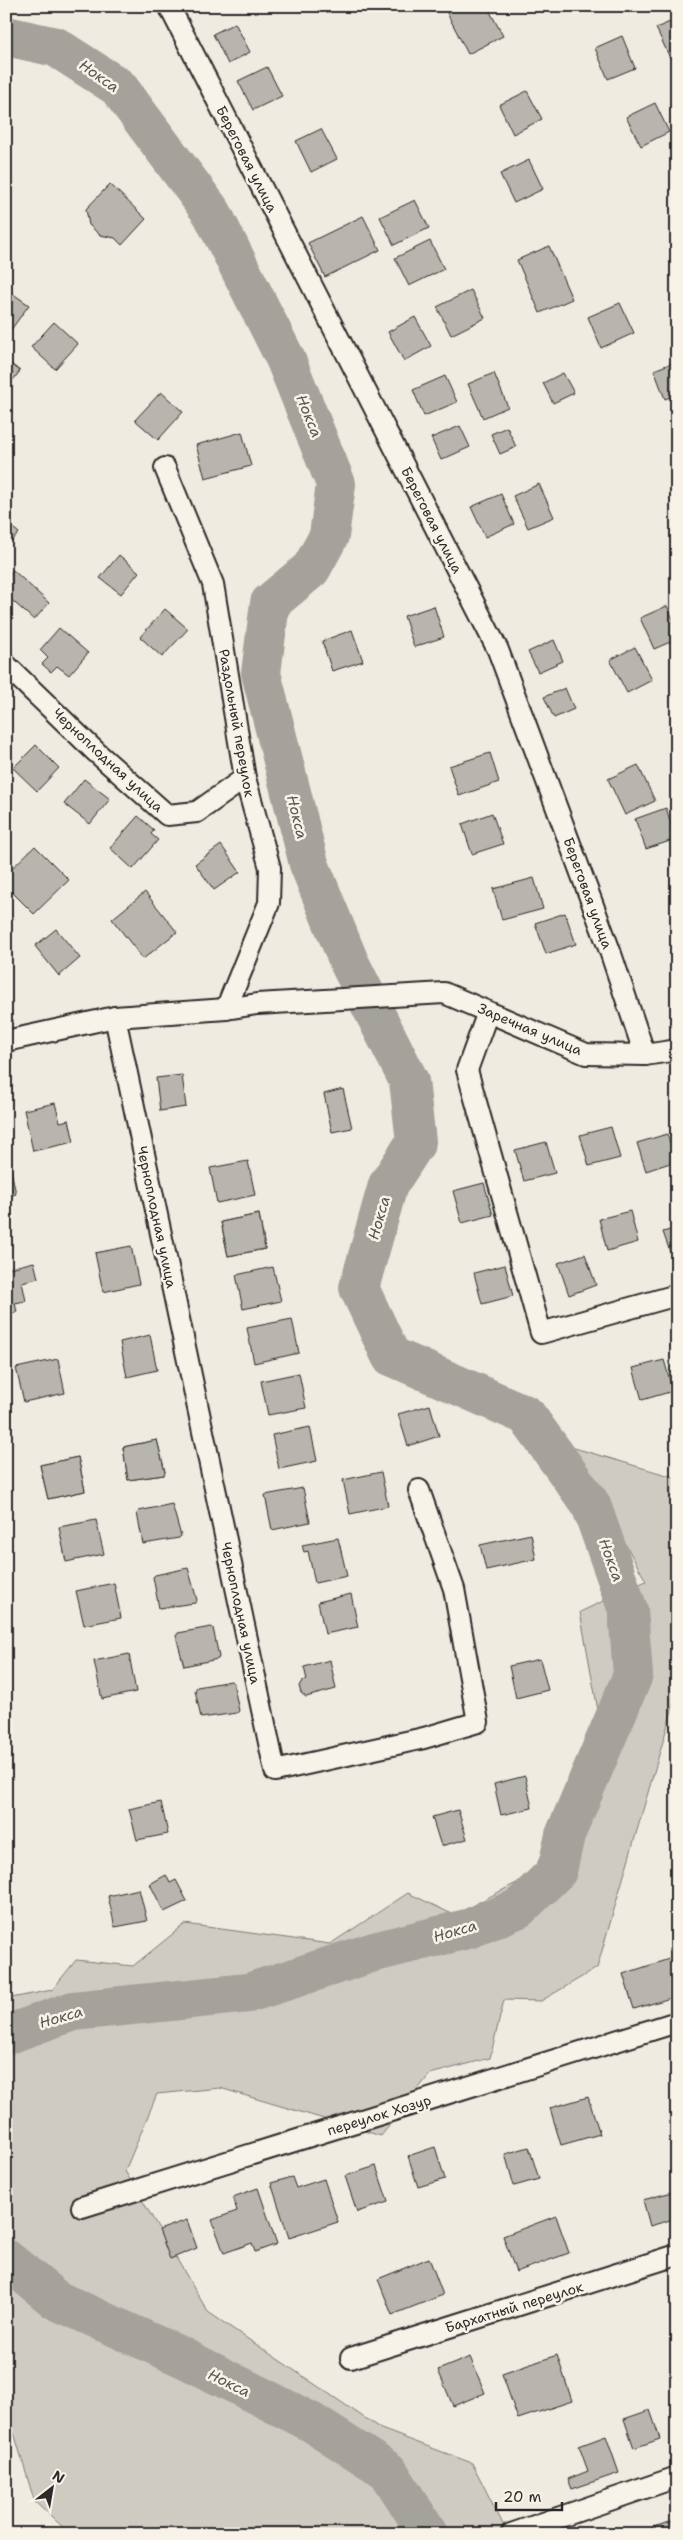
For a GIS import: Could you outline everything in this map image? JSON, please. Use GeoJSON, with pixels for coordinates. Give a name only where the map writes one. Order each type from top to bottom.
{"type":"FeatureCollection","features":[{"type":"Feature","properties":{"kind":"street","name":"Береговая улица"},"geometry":{"type":"LineString","coordinates":[[169,6],[498,650],[610,951],[645,1055]]}},
{"type":"Feature","properties":{"kind":"street","name":"Раздольный переулок"},"geometry":{"type":"LineString","coordinates":[[165,468],[214,584],[245,778],[270,868],[269,903],[226,1009]]}},
{"type":"Feature","properties":{"kind":"street","name":"Черноплодная улица"},"geometry":{"type":"LineString","coordinates":[[6,665],[96,752],[167,815],[197,812],[245,778]]}},
{"type":"Feature","properties":{"kind":"street","name":"Заречная улица"},"geometry":{"type":"LineString","coordinates":[[226,1009],[257,1004],[444,993],[586,1054],[675,1056]]}},
{"type":"Feature","properties":{"kind":"street"},"geometry":{"type":"LineString","coordinates":[[6,1041],[114,1017],[226,1009]]}},
{"type":"Feature","properties":{"kind":"street"},"geometry":{"type":"LineString","coordinates":[[488,1012],[466,1070],[541,1333],[677,1295]]}},
{"type":"Feature","properties":{"kind":"street","name":"Черноплодная улица"},"geometry":{"type":"LineString","coordinates":[[114,1017],[274,1770],[424,1738],[478,1722],[454,1589],[418,1490]]}},
{"type":"Feature","properties":{"kind":"street","name":"переулок Хозур"},"geometry":{"type":"LineString","coordinates":[[82,2208],[677,2022]]}},
{"type":"Feature","properties":{"kind":"street","name":"Бархатный переулок"},"geometry":{"type":"LineString","coordinates":[[351,2358],[677,2256]]}},
{"type":"Feature","properties":{"kind":"street"},"geometry":{"type":"LineString","coordinates":[[511,2534],[677,2477]]}},
{"type":"Feature","properties":{"kind":"shaded area"},"geometry":{"type":"Polygon","coordinates":[[[571,1447],[677,1478],[677,1693],[597,1968],[541,2001],[504,2000],[490,2058],[430,2074],[381,2136],[220,2088],[157,2094],[125,2171],[208,2312],[381,2429],[472,2463],[508,2534],[70,2534],[34,2500],[6,2406],[6,1999],[52,1990],[76,1960],[133,1966],[185,1924],[330,1944],[408,1893],[454,1915],[532,1875],[601,1727],[580,1612],[646,1581],[571,1447]]]}},
{"type":"Feature","properties":{"kind":"building"},"geometry":{"type":"Polygon","coordinates":[[[369,6],[389,6],[372,14],[369,6]]]}},
{"type":"Feature","properties":{"kind":"building"},"geometry":{"type":"Polygon","coordinates":[[[456,6],[487,6],[503,36],[468,54],[446,11],[456,6]]]}},
{"type":"Feature","properties":{"kind":"building"},"geometry":{"type":"Polygon","coordinates":[[[677,19],[677,55],[670,58],[656,28],[677,19]]]}},
{"type":"Feature","properties":{"kind":"building"},"geometry":{"type":"Polygon","coordinates":[[[235,23],[250,52],[228,64],[213,34],[235,23]]]}},
{"type":"Feature","properties":{"kind":"building"},"geometry":{"type":"Polygon","coordinates":[[[622,36],[635,68],[608,79],[595,48],[622,36]]]}},
{"type":"Feature","properties":{"kind":"building"},"geometry":{"type":"Polygon","coordinates":[[[267,67],[282,96],[253,110],[238,81],[267,67]]]}},
{"type":"Feature","properties":{"kind":"building"},"geometry":{"type":"Polygon","coordinates":[[[527,91],[542,119],[513,134],[499,105],[527,91]]]}},
{"type":"Feature","properties":{"kind":"building"},"geometry":{"type":"Polygon","coordinates":[[[655,103],[669,132],[641,146],[626,117],[655,103]]]}},
{"type":"Feature","properties":{"kind":"building"},"geometry":{"type":"Polygon","coordinates":[[[321,129],[337,159],[311,172],[296,141],[321,129]]]}},
{"type":"Feature","properties":{"kind":"building"},"geometry":{"type":"Polygon","coordinates":[[[529,160],[543,189],[514,203],[500,174],[529,160]]]}},
{"type":"Feature","properties":{"kind":"building"},"geometry":{"type":"Polygon","coordinates":[[[110,184],[146,219],[122,245],[115,238],[100,235],[89,225],[86,209],[110,184]]]}},
{"type":"Feature","properties":{"kind":"building"},"geometry":{"type":"Polygon","coordinates":[[[415,200],[429,228],[394,245],[380,217],[415,200]]]}},
{"type":"Feature","properties":{"kind":"building"},"geometry":{"type":"Polygon","coordinates":[[[363,216],[380,250],[325,277],[308,243],[363,216]]]}},
{"type":"Feature","properties":{"kind":"building"},"geometry":{"type":"Polygon","coordinates":[[[430,241],[444,269],[409,286],[395,258],[430,241]]]}},
{"type":"Feature","properties":{"kind":"building"},"geometry":{"type":"Polygon","coordinates":[[[549,246],[572,299],[540,313],[517,260],[549,246]]]}},
{"type":"Feature","properties":{"kind":"building"},"geometry":{"type":"Polygon","coordinates":[[[6,289],[29,305],[10,331],[6,328],[6,289]]]}},
{"type":"Feature","properties":{"kind":"building"},"geometry":{"type":"Polygon","coordinates":[[[471,290],[485,318],[451,335],[437,307],[471,290]]]}},
{"type":"Feature","properties":{"kind":"building"},"geometry":{"type":"Polygon","coordinates":[[[620,303],[634,333],[601,348],[588,317],[620,303]]]}},
{"type":"Feature","properties":{"kind":"building"},"geometry":{"type":"Polygon","coordinates":[[[415,317],[431,346],[404,361],[388,332],[415,317]]]}},
{"type":"Feature","properties":{"kind":"building"},"geometry":{"type":"Polygon","coordinates":[[[54,322],[78,344],[55,369],[31,347],[54,322]]]}},
{"type":"Feature","properties":{"kind":"building"},"geometry":{"type":"Polygon","coordinates":[[[6,360],[20,371],[6,389],[6,360]]]}},
{"type":"Feature","properties":{"kind":"building"},"geometry":{"type":"Polygon","coordinates":[[[677,361],[677,394],[665,399],[654,370],[677,361]]]}},
{"type":"Feature","properties":{"kind":"building"},"geometry":{"type":"Polygon","coordinates":[[[494,373],[508,407],[483,418],[468,384],[494,373]]]}},
{"type":"Feature","properties":{"kind":"building"},"geometry":{"type":"Polygon","coordinates":[[[563,373],[574,393],[553,403],[543,383],[563,373]]]}},
{"type":"Feature","properties":{"kind":"building"},"geometry":{"type":"Polygon","coordinates":[[[445,376],[457,402],[424,416],[413,390],[445,376]]]}},
{"type":"Feature","properties":{"kind":"building"},"geometry":{"type":"Polygon","coordinates":[[[161,392],[183,412],[158,440],[135,420],[161,392]]]}},
{"type":"Feature","properties":{"kind":"building"},"geometry":{"type":"Polygon","coordinates":[[[460,426],[470,447],[441,460],[431,438],[460,426]]]}},
{"type":"Feature","properties":{"kind":"building"},"geometry":{"type":"Polygon","coordinates":[[[507,427],[516,447],[500,454],[491,434],[507,427]]]}},
{"type":"Feature","properties":{"kind":"building"},"geometry":{"type":"Polygon","coordinates":[[[242,432],[251,466],[205,478],[196,445],[242,432]]]}},
{"type":"Feature","properties":{"kind":"building"},"geometry":{"type":"Polygon","coordinates":[[[539,484],[554,517],[528,528],[513,496],[539,484]]]}},
{"type":"Feature","properties":{"kind":"building"},"geometry":{"type":"Polygon","coordinates":[[[501,494],[514,524],[485,537],[471,507],[501,494]]]}},
{"type":"Feature","properties":{"kind":"building"},"geometry":{"type":"Polygon","coordinates":[[[6,522],[19,533],[6,547],[6,522]]]}},
{"type":"Feature","properties":{"kind":"building"},"geometry":{"type":"Polygon","coordinates":[[[119,555],[139,572],[121,594],[100,578],[119,555]]]}},
{"type":"Feature","properties":{"kind":"building"},"geometry":{"type":"Polygon","coordinates":[[[13,570],[49,603],[34,620],[6,595],[6,578],[13,570]]]}},
{"type":"Feature","properties":{"kind":"building"},"geometry":{"type":"Polygon","coordinates":[[[434,606],[444,637],[414,647],[404,616],[434,606]]]}},
{"type":"Feature","properties":{"kind":"building"},"geometry":{"type":"Polygon","coordinates":[[[667,606],[677,627],[677,639],[654,649],[640,618],[667,606]]]}},
{"type":"Feature","properties":{"kind":"building"},"geometry":{"type":"Polygon","coordinates":[[[165,609],[188,629],[162,657],[140,637],[165,609]]]}},
{"type":"Feature","properties":{"kind":"building"},"geometry":{"type":"Polygon","coordinates":[[[59,628],[88,653],[69,675],[57,666],[51,672],[42,664],[48,658],[40,650],[59,628]]]}},
{"type":"Feature","properties":{"kind":"building"},"geometry":{"type":"Polygon","coordinates":[[[352,630],[363,661],[332,671],[322,641],[352,630]]]}},
{"type":"Feature","properties":{"kind":"building"},"geometry":{"type":"Polygon","coordinates":[[[554,640],[563,661],[538,672],[528,652],[554,640]]]}},
{"type":"Feature","properties":{"kind":"building"},"geometry":{"type":"Polygon","coordinates":[[[635,647],[652,680],[627,693],[610,660],[635,647]]]}},
{"type":"Feature","properties":{"kind":"building"},"geometry":{"type":"Polygon","coordinates":[[[565,688],[574,709],[554,718],[544,697],[565,688]]]}},
{"type":"Feature","properties":{"kind":"building"},"geometry":{"type":"Polygon","coordinates":[[[36,745],[59,768],[37,791],[13,768],[36,745]]]}},
{"type":"Feature","properties":{"kind":"building"},"geometry":{"type":"Polygon","coordinates":[[[490,753],[499,782],[459,796],[449,766],[490,753]]]}},
{"type":"Feature","properties":{"kind":"building"},"geometry":{"type":"Polygon","coordinates":[[[638,765],[655,801],[625,815],[608,779],[638,765]]]}},
{"type":"Feature","properties":{"kind":"building"},"geometry":{"type":"Polygon","coordinates":[[[84,779],[110,799],[90,824],[64,804],[84,779]]]}},
{"type":"Feature","properties":{"kind":"building"},"geometry":{"type":"Polygon","coordinates":[[[666,808],[676,839],[646,849],[635,819],[666,808]]]}},
{"type":"Feature","properties":{"kind":"building"},"geometry":{"type":"Polygon","coordinates":[[[492,813],[503,844],[472,854],[462,824],[492,813]]]}},
{"type":"Feature","properties":{"kind":"building"},"geometry":{"type":"Polygon","coordinates":[[[138,816],[154,830],[151,834],[158,840],[133,869],[110,848],[138,816]]]}},
{"type":"Feature","properties":{"kind":"building"},"geometry":{"type":"Polygon","coordinates":[[[221,845],[240,872],[214,890],[195,864],[221,845]]]}},
{"type":"Feature","properties":{"kind":"building"},"geometry":{"type":"Polygon","coordinates":[[[35,846],[69,880],[34,914],[6,886],[6,874],[35,846]]]}},
{"type":"Feature","properties":{"kind":"building"},"geometry":{"type":"Polygon","coordinates":[[[534,878],[543,909],[502,920],[493,889],[534,878]]]}},
{"type":"Feature","properties":{"kind":"building"},"geometry":{"type":"Polygon","coordinates":[[[145,892],[177,932],[143,959],[112,919],[145,892]]]}},
{"type":"Feature","properties":{"kind":"building"},"geometry":{"type":"Polygon","coordinates":[[[565,913],[576,944],[546,954],[535,923],[565,913]]]}},
{"type":"Feature","properties":{"kind":"building"},"geometry":{"type":"Polygon","coordinates":[[[56,929],[80,958],[59,976],[35,946],[56,929]]]}},
{"type":"Feature","properties":{"kind":"building"},"geometry":{"type":"Polygon","coordinates":[[[182,1075],[186,1107],[160,1111],[156,1078],[182,1075]]]}},
{"type":"Feature","properties":{"kind":"building"},"geometry":{"type":"Polygon","coordinates":[[[343,1089],[352,1128],[332,1132],[324,1094],[343,1089]]]}},
{"type":"Feature","properties":{"kind":"building"},"geometry":{"type":"Polygon","coordinates":[[[55,1103],[60,1122],[69,1120],[74,1142],[33,1151],[24,1110],[55,1103]]]}},
{"type":"Feature","properties":{"kind":"building"},"geometry":{"type":"Polygon","coordinates":[[[611,1127],[620,1158],[589,1166],[580,1135],[611,1127]]]}},
{"type":"Feature","properties":{"kind":"building"},"geometry":{"type":"Polygon","coordinates":[[[667,1134],[676,1161],[646,1171],[637,1143],[667,1134]]]}},
{"type":"Feature","properties":{"kind":"building"},"geometry":{"type":"Polygon","coordinates":[[[546,1142],[555,1173],[524,1181],[515,1150],[546,1142]]]}},
{"type":"Feature","properties":{"kind":"building"},"geometry":{"type":"Polygon","coordinates":[[[248,1161],[255,1195],[217,1203],[210,1168],[248,1161]]]}},
{"type":"Feature","properties":{"kind":"building"},"geometry":{"type":"Polygon","coordinates":[[[10,1165],[16,1194],[6,1197],[6,1166],[10,1165]]]}},
{"type":"Feature","properties":{"kind":"building"},"geometry":{"type":"Polygon","coordinates":[[[484,1183],[493,1215],[462,1223],[453,1191],[484,1183]]]}},
{"type":"Feature","properties":{"kind":"building"},"geometry":{"type":"Polygon","coordinates":[[[630,1211],[638,1242],[607,1251],[599,1219],[630,1211]]]}},
{"type":"Feature","properties":{"kind":"building"},"geometry":{"type":"Polygon","coordinates":[[[259,1214],[265,1249],[228,1256],[221,1222],[259,1214]]]}},
{"type":"Feature","properties":{"kind":"building"},"geometry":{"type":"Polygon","coordinates":[[[259,1214],[265,1249],[228,1256],[221,1222],[259,1214]]]}},
{"type":"Feature","properties":{"kind":"building"},"geometry":{"type":"Polygon","coordinates":[[[677,1228],[677,1266],[675,1266],[663,1232],[677,1228]]]}},
{"type":"Feature","properties":{"kind":"building"},"geometry":{"type":"Polygon","coordinates":[[[131,1246],[139,1284],[103,1292],[95,1253],[131,1246]]]}},
{"type":"Feature","properties":{"kind":"building"},"geometry":{"type":"Polygon","coordinates":[[[585,1254],[596,1285],[569,1295],[558,1263],[585,1254]]]}},
{"type":"Feature","properties":{"kind":"building"},"geometry":{"type":"Polygon","coordinates":[[[34,1262],[38,1278],[22,1282],[26,1301],[15,1303],[17,1312],[6,1314],[6,1269],[34,1262]]]}},
{"type":"Feature","properties":{"kind":"building"},"geometry":{"type":"Polygon","coordinates":[[[505,1265],[513,1296],[482,1304],[474,1273],[505,1265]]]}},
{"type":"Feature","properties":{"kind":"building"},"geometry":{"type":"Polygon","coordinates":[[[273,1267],[281,1301],[243,1309],[236,1275],[273,1267]]]}},
{"type":"Feature","properties":{"kind":"building"},"geometry":{"type":"Polygon","coordinates":[[[292,1319],[299,1353],[254,1363],[247,1328],[292,1319]]]}},
{"type":"Feature","properties":{"kind":"building"},"geometry":{"type":"Polygon","coordinates":[[[150,1335],[157,1370],[127,1377],[120,1342],[150,1335]]]}},
{"type":"Feature","properties":{"kind":"building"},"geometry":{"type":"Polygon","coordinates":[[[58,1359],[65,1393],[24,1402],[16,1368],[58,1359]]]}},
{"type":"Feature","properties":{"kind":"building"},"geometry":{"type":"Polygon","coordinates":[[[664,1360],[673,1391],[642,1400],[633,1368],[664,1360]]]}},
{"type":"Feature","properties":{"kind":"building"},"geometry":{"type":"Polygon","coordinates":[[[299,1373],[306,1408],[268,1415],[261,1381],[299,1373]]]}},
{"type":"Feature","properties":{"kind":"building"},"geometry":{"type":"Polygon","coordinates":[[[430,1405],[439,1436],[408,1446],[398,1414],[430,1405]]]}},
{"type":"Feature","properties":{"kind":"building"},"geometry":{"type":"Polygon","coordinates":[[[310,1427],[317,1461],[279,1469],[272,1435],[310,1427]]]}},
{"type":"Feature","properties":{"kind":"building"},"geometry":{"type":"Polygon","coordinates":[[[157,1440],[165,1472],[164,1475],[128,1480],[123,1447],[157,1440]]]}},
{"type":"Feature","properties":{"kind":"building"},"geometry":{"type":"Polygon","coordinates":[[[157,1440],[165,1472],[164,1475],[128,1480],[123,1447],[157,1440]]]}},
{"type":"Feature","properties":{"kind":"building"},"geometry":{"type":"Polygon","coordinates":[[[78,1457],[85,1491],[48,1499],[40,1465],[78,1457]]]}},
{"type":"Feature","properties":{"kind":"building"},"geometry":{"type":"Polygon","coordinates":[[[78,1457],[85,1491],[48,1499],[40,1465],[78,1457]]]}},
{"type":"Feature","properties":{"kind":"building"},"geometry":{"type":"Polygon","coordinates":[[[381,1472],[388,1506],[350,1514],[343,1480],[381,1472]]]}},
{"type":"Feature","properties":{"kind":"building"},"geometry":{"type":"Polygon","coordinates":[[[303,1488],[310,1522],[272,1530],[265,1495],[303,1488]]]}},
{"type":"Feature","properties":{"kind":"building"},"geometry":{"type":"Polygon","coordinates":[[[172,1504],[181,1536],[179,1538],[143,1544],[137,1513],[172,1504]]]}},
{"type":"Feature","properties":{"kind":"building"},"geometry":{"type":"Polygon","coordinates":[[[96,1520],[104,1554],[66,1562],[59,1527],[96,1520]]]}},
{"type":"Feature","properties":{"kind":"building"},"geometry":{"type":"Polygon","coordinates":[[[531,1534],[536,1559],[486,1570],[480,1545],[531,1534]]]}},
{"type":"Feature","properties":{"kind":"building"},"geometry":{"type":"Polygon","coordinates":[[[338,1538],[347,1576],[315,1583],[308,1551],[304,1552],[302,1545],[338,1538]]]}},
{"type":"Feature","properties":{"kind":"building"},"geometry":{"type":"Polygon","coordinates":[[[188,1568],[197,1600],[195,1603],[159,1608],[153,1577],[188,1568]]]}},
{"type":"Feature","properties":{"kind":"building"},"geometry":{"type":"Polygon","coordinates":[[[114,1583],[121,1618],[84,1625],[76,1591],[114,1583]]]}},
{"type":"Feature","properties":{"kind":"building"},"geometry":{"type":"Polygon","coordinates":[[[351,1594],[358,1627],[325,1634],[318,1602],[351,1594]]]}},
{"type":"Feature","properties":{"kind":"building"},"geometry":{"type":"Polygon","coordinates":[[[213,1628],[218,1659],[184,1666],[176,1636],[178,1633],[213,1628]]]}},
{"type":"Feature","properties":{"kind":"building"},"geometry":{"type":"Polygon","coordinates":[[[129,1654],[136,1692],[102,1699],[94,1661],[129,1654]]]}},
{"type":"Feature","properties":{"kind":"building"},"geometry":{"type":"Polygon","coordinates":[[[540,1659],[548,1690],[516,1698],[509,1666],[540,1659]]]}},
{"type":"Feature","properties":{"kind":"building"},"geometry":{"type":"Polygon","coordinates":[[[330,1660],[336,1689],[306,1697],[301,1693],[299,1686],[302,1681],[307,1680],[304,1667],[330,1660]]]}},
{"type":"Feature","properties":{"kind":"building"},"geometry":{"type":"Polygon","coordinates":[[[233,1682],[239,1711],[237,1713],[201,1718],[195,1690],[197,1687],[233,1682]]]}},
{"type":"Feature","properties":{"kind":"building"},"geometry":{"type":"Polygon","coordinates":[[[525,1776],[532,1808],[501,1815],[494,1784],[525,1776]]]}},
{"type":"Feature","properties":{"kind":"building"},"geometry":{"type":"Polygon","coordinates":[[[161,1802],[168,1834],[137,1840],[129,1809],[161,1802]]]}},
{"type":"Feature","properties":{"kind":"building"},"geometry":{"type":"Polygon","coordinates":[[[458,1810],[467,1839],[441,1846],[432,1817],[458,1810]]]}},
{"type":"Feature","properties":{"kind":"building"},"geometry":{"type":"Polygon","coordinates":[[[166,1875],[170,1883],[176,1880],[187,1901],[164,1912],[150,1884],[166,1875]]]}},
{"type":"Feature","properties":{"kind":"building"},"geometry":{"type":"Polygon","coordinates":[[[139,1889],[147,1921],[115,1927],[108,1896],[139,1889]]]}},
{"type":"Feature","properties":{"kind":"building"},"geometry":{"type":"Polygon","coordinates":[[[669,1959],[677,1982],[677,1996],[634,2009],[623,1974],[669,1959]]]}},
{"type":"Feature","properties":{"kind":"building"},"geometry":{"type":"Polygon","coordinates":[[[588,2097],[600,2134],[561,2145],[550,2108],[588,2097]]]}},
{"type":"Feature","properties":{"kind":"building"},"geometry":{"type":"Polygon","coordinates":[[[435,2147],[445,2179],[418,2187],[408,2156],[435,2147]]]}},
{"type":"Feature","properties":{"kind":"building"},"geometry":{"type":"Polygon","coordinates":[[[529,2147],[539,2179],[514,2186],[505,2154],[529,2147]]]}},
{"type":"Feature","properties":{"kind":"building"},"geometry":{"type":"Polygon","coordinates":[[[376,2166],[388,2202],[357,2212],[345,2176],[376,2166]]]}},
{"type":"Feature","properties":{"kind":"building"},"geometry":{"type":"Polygon","coordinates":[[[292,2177],[296,2188],[324,2179],[338,2222],[289,2238],[271,2183],[292,2177]]]}},
{"type":"Feature","properties":{"kind":"building"},"geometry":{"type":"Polygon","coordinates":[[[258,2188],[277,2244],[255,2252],[252,2243],[224,2253],[212,2220],[237,2211],[233,2197],[258,2188]]]}},
{"type":"Feature","properties":{"kind":"building"},"geometry":{"type":"Polygon","coordinates":[[[672,2192],[677,2209],[677,2218],[650,2226],[643,2200],[672,2192]]]}},
{"type":"Feature","properties":{"kind":"building"},"geometry":{"type":"Polygon","coordinates":[[[556,2216],[569,2253],[516,2272],[503,2236],[556,2216]]]}},
{"type":"Feature","properties":{"kind":"building"},"geometry":{"type":"Polygon","coordinates":[[[187,2220],[197,2248],[170,2259],[159,2230],[187,2220]]]}},
{"type":"Feature","properties":{"kind":"building"},"geometry":{"type":"Polygon","coordinates":[[[429,2258],[443,2295],[392,2315],[378,2279],[429,2258]]]}},
{"type":"Feature","properties":{"kind":"building"},"geometry":{"type":"Polygon","coordinates":[[[557,2355],[572,2401],[518,2419],[502,2374],[557,2355]]]}},
{"type":"Feature","properties":{"kind":"building"},"geometry":{"type":"Polygon","coordinates":[[[470,2357],[485,2393],[453,2406],[438,2370],[470,2357]]]}},
{"type":"Feature","properties":{"kind":"building"},"geometry":{"type":"Polygon","coordinates":[[[650,2410],[660,2439],[634,2448],[624,2419],[650,2410]]]}},
{"type":"Feature","properties":{"kind":"building"},"geometry":{"type":"Polygon","coordinates":[[[606,2436],[619,2473],[572,2489],[568,2479],[588,2471],[579,2446],[606,2436]]]}},
{"type":"Feature","properties":{"kind":"building"},"geometry":{"type":"Polygon","coordinates":[[[677,2520],[677,2534],[655,2534],[653,2527],[677,2520]]]}},
{"type":"Feature","properties":{"kind":"waterway","name":"Нокса"},"geometry":{"type":"LineString","coordinates":[[6,36],[56,47],[118,87],[212,213],[285,358],[336,484],[329,536],[311,569],[270,603],[261,673],[309,864],[349,962],[409,1081],[416,1142],[388,1185],[359,1288],[391,1356],[526,1415],[591,1505],[628,1610],[633,1675],[565,1835],[557,1871],[519,1908],[471,1928],[374,1952],[248,1993],[73,2011],[6,2035]]}},
{"type":"Feature","properties":{"kind":"waterway","name":"Нокса"},"geometry":{"type":"LineString","coordinates":[[6,2259],[56,2300],[184,2358],[311,2422],[388,2471],[428,2534]]}}]}
